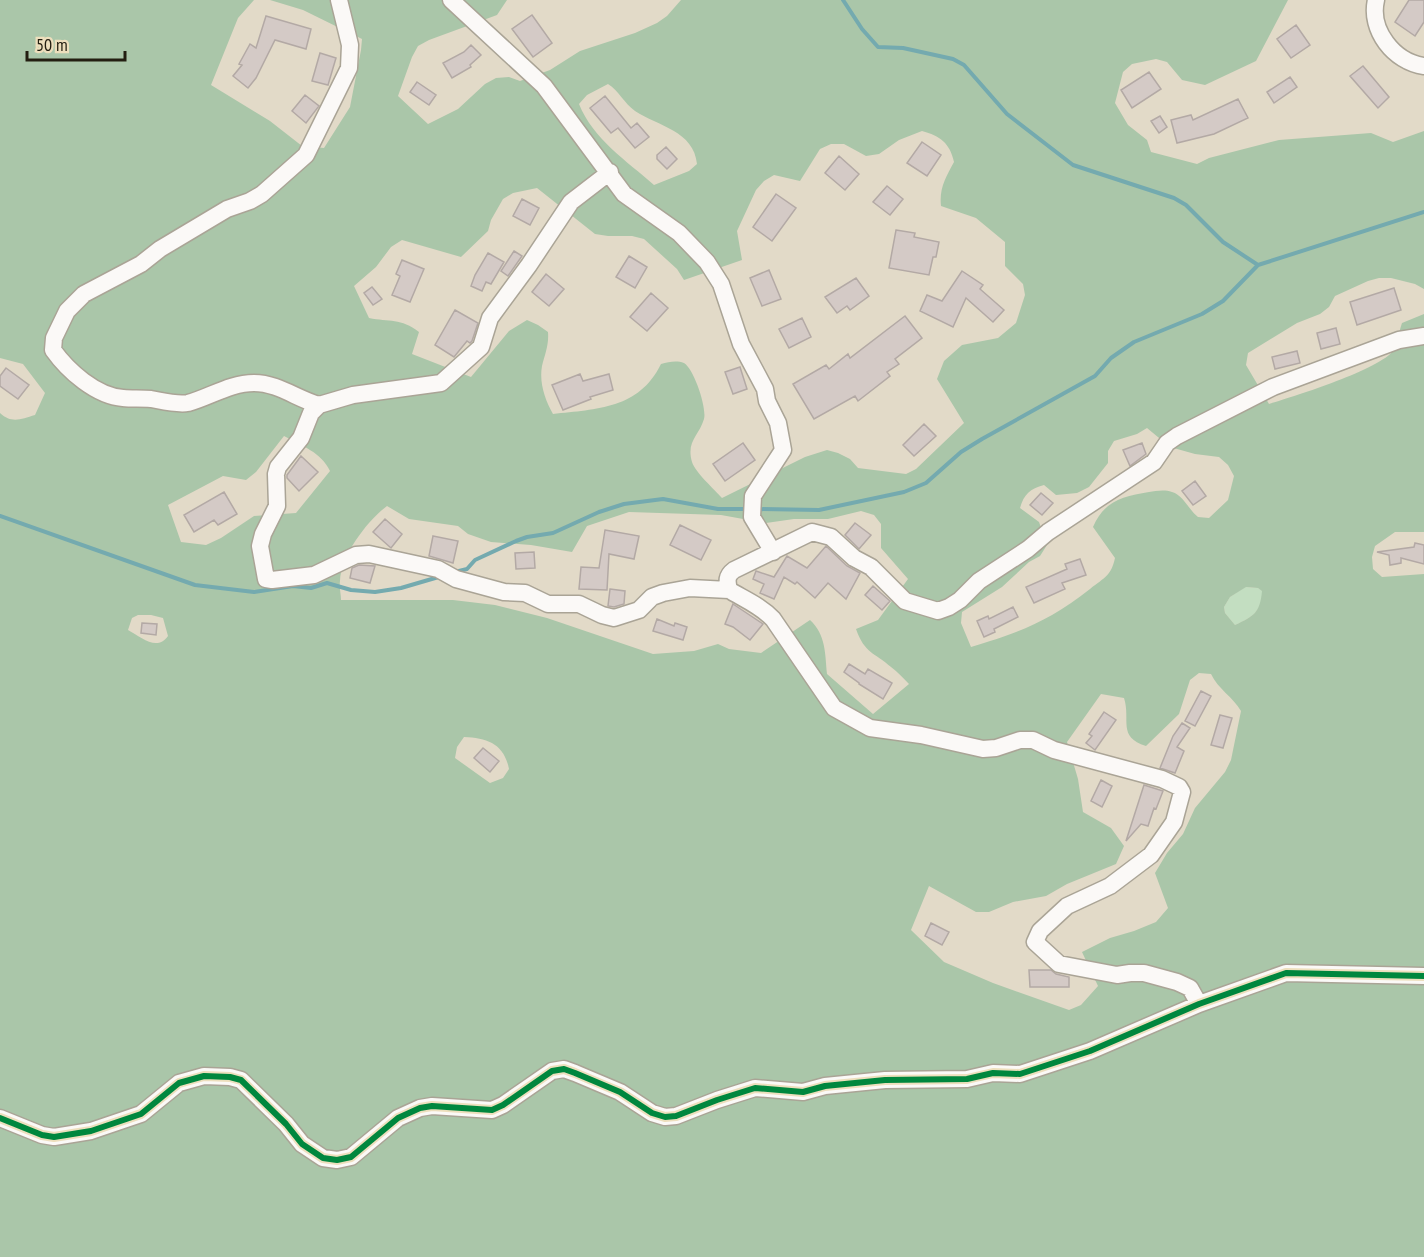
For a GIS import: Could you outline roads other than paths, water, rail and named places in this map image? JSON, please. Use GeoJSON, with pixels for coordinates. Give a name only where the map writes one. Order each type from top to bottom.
{"type":"FeatureCollection","features":[{"type":"Feature","properties":{"kind":"street"},"geometry":{"type":"LineString","coordinates":[[319,405],[279,388],[256,383],[238,386],[184,404],[135,397],[123,398],[99,392],[89,386],[61,361],[53,350],[54,338],[67,311],[84,294],[141,264],[160,249],[227,209],[262,194],[306,155],[349,68],[351,45],[339,0]]}},
{"type":"Feature","properties":{"kind":"street"},"geometry":{"type":"LineString","coordinates":[[451,0],[544,86],[610,172],[624,194],[679,233],[698,252],[721,284],[741,344],[765,389],[767,401],[778,423],[783,450],[753,496],[752,517],[773,552]]}},
{"type":"Feature","properties":{"kind":"street"},"geometry":{"type":"LineString","coordinates":[[1376,0],[1375,24],[1382,40],[1406,60],[1424,66]]}},
{"type":"Feature","properties":{"kind":"street"},"geometry":{"type":"LineString","coordinates":[[610,172],[571,202],[490,318],[482,347],[441,383],[353,395],[319,405],[311,413],[301,438],[278,467],[276,474],[277,506],[263,534],[260,546],[266,579],[314,574],[363,554],[438,569],[456,579],[504,592],[525,593],[548,604],[579,604],[614,618],[639,610],[652,597],[663,593],[690,588],[729,590],[764,609],[834,708],[870,728],[921,735],[983,749],[996,748],[1020,740],[1033,740],[1054,750],[1155,777],[1179,787],[1182,792],[1174,822],[1151,855],[1110,886],[1066,906],[1040,931],[1035,942],[1059,964],[1118,975],[1144,973],[1178,982],[1190,988],[1199,1004]]}},
{"type":"Feature","properties":{"kind":"street"},"geometry":{"type":"LineString","coordinates":[[729,590],[727,579],[729,573],[807,534],[824,534],[854,558],[871,567],[905,601],[938,611],[949,607],[979,582],[1028,549],[1048,532],[1154,462],[1167,443],[1177,436],[1273,387],[1399,340],[1424,336]]}},
{"type":"Feature","properties":{"kind":"street"},"geometry":{"type":"LineString","coordinates":[[0,1118],[42,1135],[54,1137],[91,1131],[141,1114],[179,1083],[204,1076],[230,1077],[241,1080],[286,1124],[302,1144],[323,1158],[337,1160],[351,1157],[398,1118],[420,1108],[432,1106],[492,1110],[503,1105],[552,1071],[564,1069],[620,1092],[652,1113],[665,1117],[676,1116],[755,1088],[803,1092],[825,1086],[885,1080],[967,1079],[993,1073],[1020,1074],[1090,1051],[1199,1004],[1286,973],[1424,976]]}},
{"type":"Feature","properties":{"kind":"waterway"},"geometry":{"type":"LineString","coordinates":[[843,0],[862,29],[878,47],[903,48],[953,59],[964,65],[1007,114],[1073,165],[1174,198],[1186,205],[1223,242],[1258,265]]}},
{"type":"Feature","properties":{"kind":"waterway"},"geometry":{"type":"LineString","coordinates":[[756,509],[819,510],[904,492],[926,483],[961,452],[1095,376],[1111,358],[1134,342],[1202,314],[1223,301],[1258,265],[1424,212]]}},
{"type":"Feature","properties":{"kind":"waterway"},"geometry":{"type":"LineString","coordinates":[[455,572],[467,569],[475,560],[516,541],[553,533],[599,512],[624,504],[663,499],[718,509],[749,509]]}},
{"type":"Feature","properties":{"kind":"waterway"},"geometry":{"type":"LineString","coordinates":[[0,516],[195,585],[254,592],[293,586],[311,588],[327,583],[351,590],[375,592],[401,588],[442,576]]}}]}
